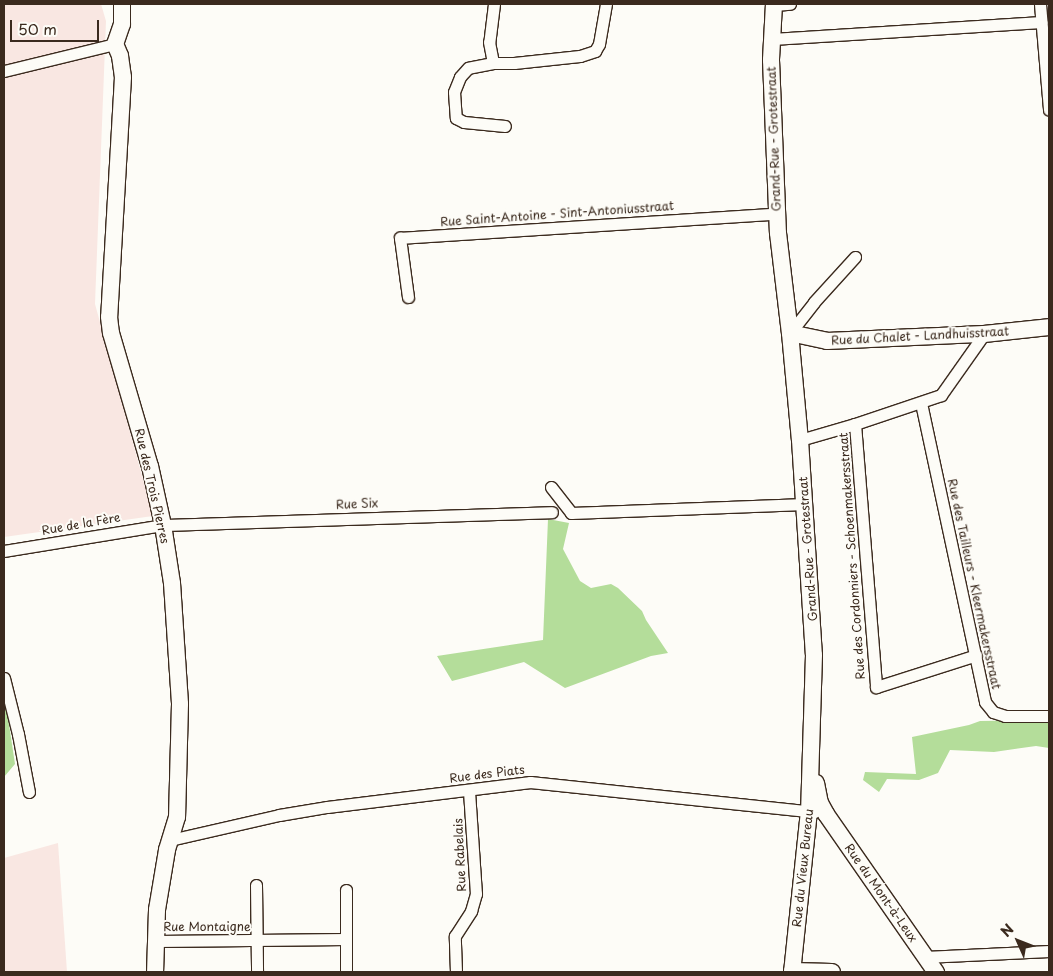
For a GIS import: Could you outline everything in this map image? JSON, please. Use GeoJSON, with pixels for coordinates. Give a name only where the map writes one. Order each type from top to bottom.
{"type":"FeatureCollection","features":[{"type":"Feature","properties":{"kind":"main road"},"geometry":{"type":"LineString","coordinates":[[115,44],[122,24],[122,4]]}},
{"type":"Feature","properties":{"kind":"main road","name":"Grand-Rue - Grotestraat"},"geometry":{"type":"LineString","coordinates":[[779,4],[772,39],[776,214],[790,333],[805,504],[814,648],[812,764]]}},
{"type":"Feature","properties":{"kind":"main road","name":"Rue des Trois Pierres"},"geometry":{"type":"LineString","coordinates":[[115,44],[120,56],[123,77],[109,317],[113,341],[150,466],[164,524],[172,583],[180,704],[177,810],[157,910],[155,972]]}},
{"type":"Feature","properties":{"kind":"main road","name":"Rue du Chalet - Landhuisstraat"},"geometry":{"type":"LineString","coordinates":[[790,333],[827,341],[984,334],[1049,327]]}},
{"type":"Feature","properties":{"kind":"main road","name":"Rue du Vieux Bureau"},"geometry":{"type":"LineString","coordinates":[[792,971],[809,811],[812,764]]}},
{"type":"Feature","properties":{"kind":"main road","name":"Rue du Mont-à-Leux"},"geometry":{"type":"LineString","coordinates":[[812,764],[818,796],[826,814],[936,972]]}},
{"type":"Feature","properties":{"kind":"main road"},"geometry":{"type":"LineString","coordinates":[[792,971],[832,972]]}},
{"type":"Feature","properties":{"kind":"street"},"geometry":{"type":"LineString","coordinates":[[493,63],[489,42],[494,4]]}},
{"type":"Feature","properties":{"kind":"street"},"geometry":{"type":"LineString","coordinates":[[505,126],[464,122],[456,118],[454,92],[460,77],[468,68],[493,63],[580,56],[595,51],[599,44],[606,4]]}},
{"type":"Feature","properties":{"kind":"street"},"geometry":{"type":"LineString","coordinates":[[1040,4],[1049,110]]}},
{"type":"Feature","properties":{"kind":"street"},"geometry":{"type":"LineString","coordinates":[[772,39],[1041,22]]}},
{"type":"Feature","properties":{"kind":"street"},"geometry":{"type":"LineString","coordinates":[[4,71],[115,44]]}},
{"type":"Feature","properties":{"kind":"street","name":"Rue Saint-Antoine - Sint-Antoniusstraat"},"geometry":{"type":"LineString","coordinates":[[408,297],[400,238],[776,214]]}},
{"type":"Feature","properties":{"kind":"street"},"geometry":{"type":"LineString","coordinates":[[790,333],[814,302],[855,257]]}},
{"type":"Feature","properties":{"kind":"street"},"geometry":{"type":"LineString","coordinates":[[800,440],[921,403],[941,395],[984,334]]}},
{"type":"Feature","properties":{"kind":"street","name":"Rue des Tailleurs - Kleermakersstraat"},"geometry":{"type":"LineString","coordinates":[[921,403],[985,702],[993,712],[1005,716],[1049,716]]}},
{"type":"Feature","properties":{"kind":"street","name":"Rue des Cordonniers - Schoenmakersstraat"},"geometry":{"type":"LineString","coordinates":[[855,424],[876,687],[976,655]]}},
{"type":"Feature","properties":{"kind":"street"},"geometry":{"type":"LineString","coordinates":[[551,487],[571,513],[805,504]]}},
{"type":"Feature","properties":{"kind":"street","name":"Rue Six"},"geometry":{"type":"LineString","coordinates":[[164,524],[552,512]]}},
{"type":"Feature","properties":{"kind":"street","name":"Rue de la Fère"},"geometry":{"type":"LineString","coordinates":[[4,551],[164,524]]}},
{"type":"Feature","properties":{"kind":"street"},"geometry":{"type":"LineString","coordinates":[[4,678],[18,734],[29,792]]}},
{"type":"Feature","properties":{"kind":"street","name":"Rue des Piats"},"geometry":{"type":"LineString","coordinates":[[170,840],[326,807],[537,782],[809,811]]}},
{"type":"Feature","properties":{"kind":"street","name":"Rue Rabelais"},"geometry":{"type":"LineString","coordinates":[[456,972],[455,936],[471,911],[476,894],[470,790]]}},
{"type":"Feature","properties":{"kind":"street"},"geometry":{"type":"LineString","coordinates":[[809,811],[826,814]]}},
{"type":"Feature","properties":{"kind":"street","name":"Rue Montaigne"},"geometry":{"type":"LineString","coordinates":[[256,885],[257,972]]}},
{"type":"Feature","properties":{"kind":"street"},"geometry":{"type":"LineString","coordinates":[[346,890],[346,972]]}},
{"type":"Feature","properties":{"kind":"street","name":"Rue Montaigne"},"geometry":{"type":"LineString","coordinates":[[157,941],[346,939]]}},
{"type":"Feature","properties":{"kind":"street"},"geometry":{"type":"LineString","coordinates":[[925,957],[1049,951]]}},
{"type":"Feature","properties":{"kind":"shaded area"},"geometry":{"type":"Polygon","coordinates":[[[4,4],[101,4],[106,21],[95,304],[153,516],[4,537],[4,4]]]}},
{"type":"Feature","properties":{"kind":"shaded area"},"geometry":{"type":"Polygon","coordinates":[[[58,843],[67,972],[4,972],[4,858],[58,843]]]}},
{"type":"Feature","properties":{"kind":"green space"},"geometry":{"type":"Polygon","coordinates":[[[548,519],[569,523],[563,549],[580,581],[591,588],[611,584],[618,588],[642,611],[668,653],[651,656],[565,688],[524,662],[452,681],[437,656],[543,640],[548,519]]]}},
{"type":"Feature","properties":{"kind":"green space"},"geometry":{"type":"Polygon","coordinates":[[[4,705],[8,718],[15,764],[4,777],[4,705]]]}},
{"type":"Feature","properties":{"kind":"green space"},"geometry":{"type":"Polygon","coordinates":[[[1049,720],[1049,748],[1036,746],[994,752],[950,750],[938,773],[919,780],[887,779],[879,792],[863,780],[865,772],[916,774],[912,737],[980,721],[1049,720]]]}}]}
